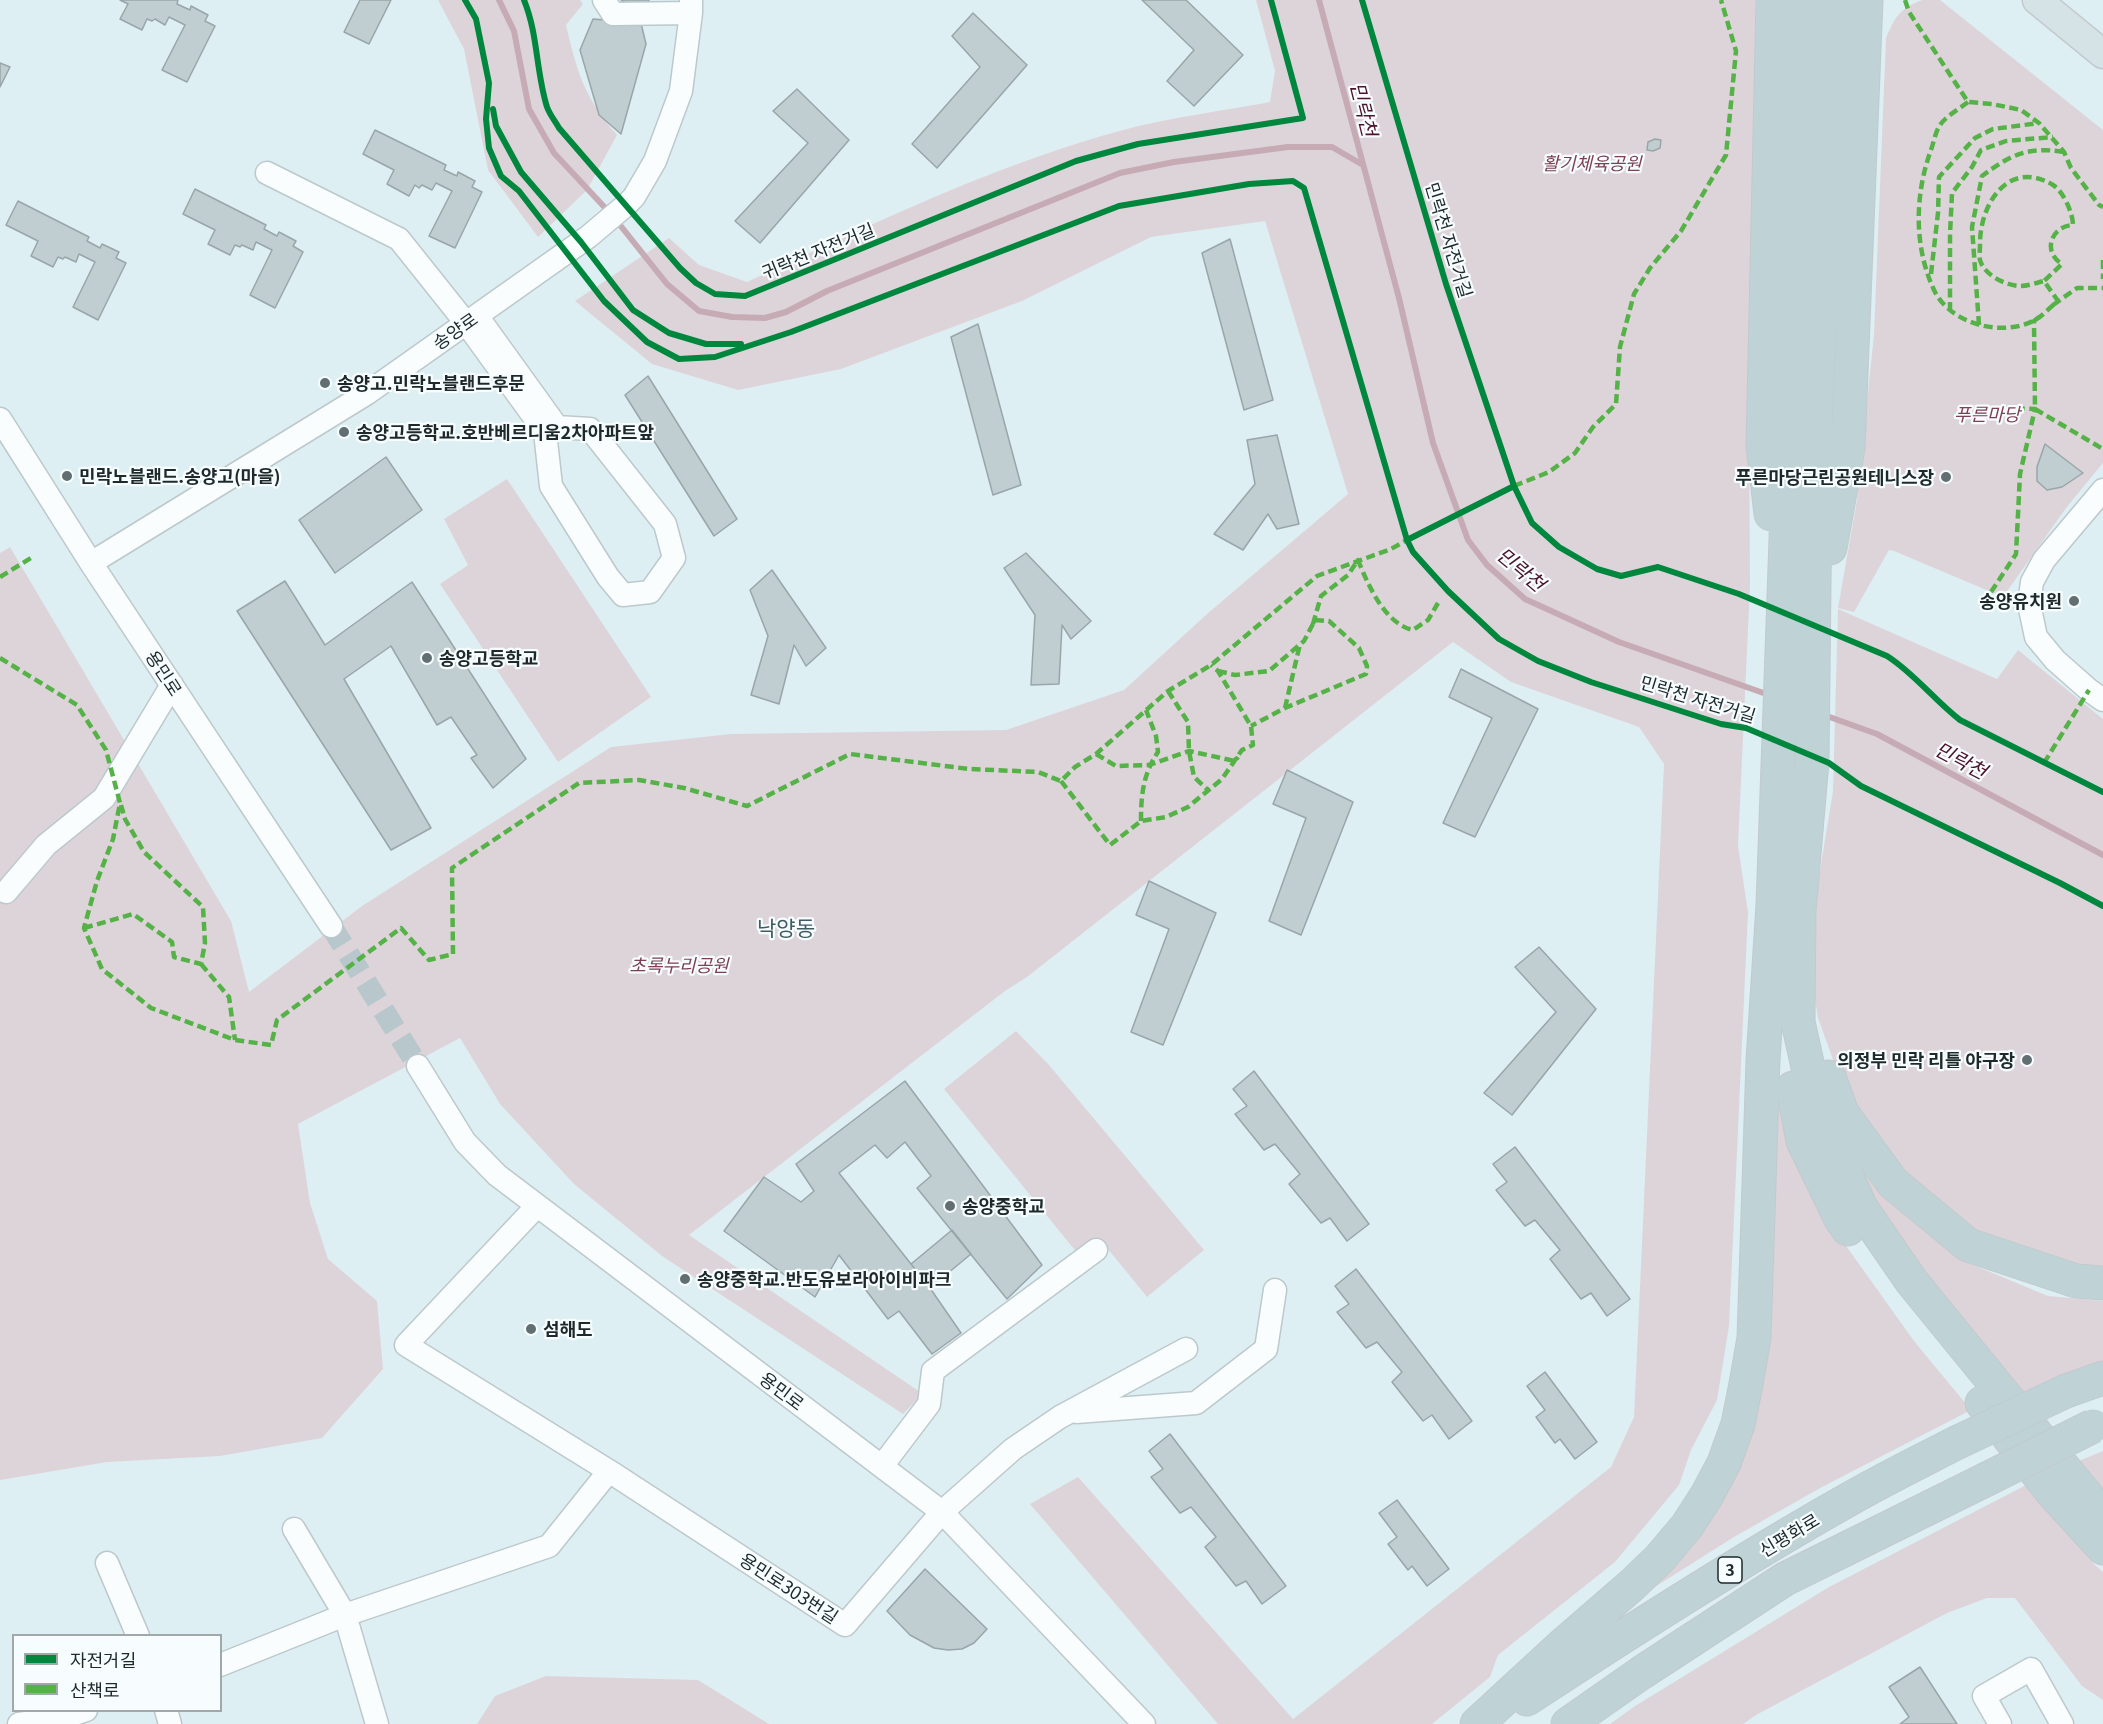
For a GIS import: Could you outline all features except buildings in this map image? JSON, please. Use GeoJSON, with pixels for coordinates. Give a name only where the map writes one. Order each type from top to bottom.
{"type":"FeatureCollection","features":[{"type":"Feature","properties":{"kind":"highway"},"geometry":{"type":"LineString","coordinates":[[1773,0],[1763,446],[1783,626]]}},
{"type":"Feature","properties":{"kind":"highway"},"geometry":{"type":"LineString","coordinates":[[1852,5],[1783,626],[1778,747],[1786,908],[1798,1022],[1818,1112],[1861,1208],[1912,1281],[2103,1516]]}},
{"type":"Feature","properties":{"kind":"highway"},"geometry":{"type":"LineString","coordinates":[[1477,1724],[1502,1711],[1660,1558],[1687,1526],[1707,1495],[1724,1463],[1738,1424],[1754,1338],[1763,1060],[1786,908],[1812,762],[1816,407],[1852,5]]}},
{"type":"Feature","properties":{"kind":"highway"},"geometry":{"type":"LineString","coordinates":[[1786,908],[1814,1038],[1842,1113],[1893,1184],[1968,1245],[2076,1281],[2103,1283]]}},
{"type":"Feature","properties":{"kind":"highway"},"geometry":{"type":"LineString","coordinates":[[1786,908],[1784,1041],[1803,1141],[1841,1219],[1894,1292],[2052,1492],[2103,1548]]}},
{"type":"Feature","properties":{"kind":"highway","name":"신평화로"},"geometry":{"type":"LineString","coordinates":[[1502,1711],[1847,1500],[1956,1443],[2066,1391],[2103,1378]]}},
{"type":"Feature","properties":{"kind":"highway","name":"신평화로"},"geometry":{"type":"LineString","coordinates":[[1568,1724],[1641,1673],[1785,1579],[2098,1424]]}},
{"type":"Feature","properties":{"kind":"main road"},"geometry":{"type":"LineString","coordinates":[[2037,0],[2103,54]]}},
{"type":"Feature","properties":{"kind":"street"},"geometry":{"type":"LineString","coordinates":[[604,0],[613,14],[691,6]]}},
{"type":"Feature","properties":{"kind":"street","name":"송양로"},"geometry":{"type":"LineString","coordinates":[[91,563],[366,394],[588,237],[634,197],[655,161],[681,91],[691,6]]}},
{"type":"Feature","properties":{"kind":"street"},"geometry":{"type":"LineString","coordinates":[[267,173],[399,239],[472,319],[557,427],[590,429],[665,524],[674,558],[650,592],[623,596],[608,577],[551,486],[545,432],[472,319]]}},
{"type":"Feature","properties":{"kind":"street","name":"용민로"},"geometry":{"type":"LineString","coordinates":[[0,419],[91,563],[331,926]]}},
{"type":"Feature","properties":{"kind":"street"},"geometry":{"type":"LineString","coordinates":[[2103,490],[2043,560],[2032,582],[2029,604],[2036,637],[2055,660],[2103,700]]}},
{"type":"Feature","properties":{"kind":"street"},"geometry":{"type":"LineString","coordinates":[[6,892],[46,845],[104,798],[172,686]]}},
{"type":"Feature","properties":{"kind":"street","name":"용민로"},"geometry":{"type":"LineString","coordinates":[[418,1066],[465,1142],[497,1175],[942,1512],[1144,1724]]}},
{"type":"Feature","properties":{"kind":"street","name":"용민로303번길"},"geometry":{"type":"LineString","coordinates":[[537,1206],[406,1345],[609,1471],[845,1625],[942,1512]]}},
{"type":"Feature","properties":{"kind":"street"},"geometry":{"type":"LineString","coordinates":[[882,1466],[929,1404],[933,1371],[1096,1250]]}},
{"type":"Feature","properties":{"kind":"street"},"geometry":{"type":"LineString","coordinates":[[1069,1413],[1196,1403],[1266,1349],[1275,1290]]}},
{"type":"Feature","properties":{"kind":"street"},"geometry":{"type":"LineString","coordinates":[[942,1512],[1014,1449],[1069,1413],[1186,1349]]}},
{"type":"Feature","properties":{"kind":"street"},"geometry":{"type":"LineString","coordinates":[[222,1664],[345,1615],[549,1546],[609,1471]]}},
{"type":"Feature","properties":{"kind":"street"},"geometry":{"type":"LineString","coordinates":[[294,1529],[345,1615],[377,1724]]}},
{"type":"Feature","properties":{"kind":"street"},"geometry":{"type":"LineString","coordinates":[[107,1563],[138,1634]]}},
{"type":"Feature","properties":{"kind":"street"},"geometry":{"type":"LineString","coordinates":[[2000,1724],[1984,1696],[2031,1669],[2062,1724]]}},
{"type":"Feature","properties":{"kind":"street"},"geometry":{"type":"LineString","coordinates":[[19,1724],[79,1712]]}},
{"type":"Feature","properties":{"kind":"green space"},"geometry":{"type":"Polygon","coordinates":[[[438,0],[580,0],[583,4],[566,25],[570,41],[578,70],[589,96],[617,135],[587,190],[538,237],[488,170],[464,49],[438,0]]]}},
{"type":"Feature","properties":{"kind":"green space"},"geometry":{"type":"Polygon","coordinates":[[[1256,0],[1756,0],[1749,406],[1750,586],[1738,846],[1748,912],[1729,1326],[1717,1400],[1691,1450],[1679,1485],[1615,1562],[1498,1655],[1490,1677],[1432,1724],[1218,1724],[1030,1504],[1078,1477],[1293,1719],[1611,1467],[1634,1417],[1664,764],[1639,727],[1511,682],[1453,642],[1027,977],[1005,991],[689,1235],[923,1394],[903,1414],[662,1256],[574,1184],[500,1104],[460,1038],[298,1124],[310,1203],[328,1259],[377,1301],[383,1369],[322,1438],[220,1456],[107,1462],[0,1480],[0,553],[10,547],[231,921],[249,992],[362,906],[611,747],[731,734],[1006,730],[1124,690],[1207,614],[1348,494],[1265,221],[1151,237],[1022,301],[841,369],[738,390],[652,364],[575,301],[669,238],[699,265],[747,282],[934,197],[1078,143],[1144,125],[1270,102],[1275,71],[1256,0]]]}},
{"type":"Feature","properties":{"kind":"green space","name":"푸른마당"},"geometry":{"type":"Polygon","coordinates":[[[1922,0],[1940,0],[2103,130],[2103,463],[2066,508],[2003,597],[1889,550],[1854,612],[1838,608],[1857,500],[1874,334],[1886,38],[1899,14],[1922,0]]]}},
{"type":"Feature","properties":{"kind":"green space"},"geometry":{"type":"Polygon","coordinates":[[[507,479],[651,697],[558,762],[440,584],[468,565],[444,519],[507,479]]]}},
{"type":"Feature","properties":{"kind":"green space"},"geometry":{"type":"Polygon","coordinates":[[[1838,609],[1997,679],[2018,650],[2103,719],[2103,1267],[2055,1261],[1991,1241],[1953,1217],[1886,1162],[1836,1068],[1818,1018],[1814,993],[1813,913],[1833,791],[1838,609]]]}},
{"type":"Feature","properties":{"kind":"green space"},"geometry":{"type":"Polygon","coordinates":[[[1016,1031],[1049,1065],[1204,1250],[1147,1297],[1099,1238],[1078,1254],[944,1089],[1016,1031]]]}},
{"type":"Feature","properties":{"kind":"green space"},"geometry":{"type":"Polygon","coordinates":[[[1777,1075],[1834,1229],[1914,1341],[1971,1410],[1822,1487],[1734,1537],[1623,1607],[1731,1460],[1777,1075]]]}},
{"type":"Feature","properties":{"kind":"green space"},"geometry":{"type":"Polygon","coordinates":[[[1851,1146],[1909,1214],[1971,1264],[2048,1296],[2103,1301],[2103,1369],[2029,1397],[2003,1383],[1861,1190],[1851,1146]]]}},
{"type":"Feature","properties":{"kind":"green space"},"geometry":{"type":"Polygon","coordinates":[[[2103,1451],[2103,1493],[2074,1463],[2103,1451]]]}},
{"type":"Feature","properties":{"kind":"green space"},"geometry":{"type":"Polygon","coordinates":[[[2028,1484],[2103,1572],[2103,1700],[2082,1686],[2015,1598],[1987,1598],[1947,1613],[1743,1724],[1610,1724],[1635,1706],[1829,1587],[2028,1484]]]}},
{"type":"Feature","properties":{"kind":"green space"},"geometry":{"type":"Polygon","coordinates":[[[546,1676],[698,1680],[769,1724],[477,1724],[495,1696],[546,1676]]]}},
{"type":"Feature","properties":{"kind":"waterway"},"geometry":{"type":"LineString","coordinates":[[499,0],[514,31],[529,109],[554,153],[609,212]]}},
{"type":"Feature","properties":{"kind":"waterway","name":"민락천"},"geometry":{"type":"LineString","coordinates":[[1319,0],[1399,298],[1433,443],[1468,540],[1487,565],[1525,599],[1619,642],[1772,696]]}},
{"type":"Feature","properties":{"kind":"waterway"},"geometry":{"type":"LineString","coordinates":[[616,220],[667,284],[699,311],[732,317],[765,318],[786,312],[827,291],[1120,173],[1174,162],[1288,147],[1332,147],[1363,165]]}},
{"type":"Feature","properties":{"kind":"waterway","name":"민락천"},"geometry":{"type":"LineString","coordinates":[[1824,715],[1877,734],[2103,855]]}},
{"type":"Feature","properties":{"kind":"tunnel"},"geometry":{"type":"LineString","coordinates":[[331,926],[418,1066]]}},
{"type":"Feature","properties":{"kind":"marked path"},"geometry":{"type":"LineString","coordinates":[[1514,486],[1549,472],[1575,453],[1593,427],[1616,404],[1620,347],[1634,294],[1650,268],[1681,231],[1726,155],[1736,51],[1721,0]]}},
{"type":"Feature","properties":{"kind":"marked path"},"geometry":{"type":"LineString","coordinates":[[1905,0],[1909,12],[1968,102],[2021,110],[2039,123],[2064,152],[2071,168],[2099,205],[2103,207]]}},
{"type":"Feature","properties":{"kind":"marked path"},"geometry":{"type":"LineString","coordinates":[[1968,102],[1945,119],[1939,127],[1922,182],[1920,237],[1922,255],[1934,290],[1942,302],[1964,319],[1992,327],[2020,326],[2033,321],[2058,301],[2044,281],[2024,286],[2009,284],[1991,275],[1980,260],[1981,230],[1991,202],[1999,190],[2022,177],[2037,178],[2057,188],[2067,203],[2073,220],[2073,225],[2059,230],[2052,240],[2052,253],[2062,264],[2044,281]]}},
{"type":"Feature","properties":{"kind":"marked path"},"geometry":{"type":"LineString","coordinates":[[1931,274],[1938,213],[1939,177],[1975,138],[1993,129],[2039,123]]}},
{"type":"Feature","properties":{"kind":"marked path"},"geometry":{"type":"LineString","coordinates":[[1950,311],[1952,193],[1972,167],[1981,150],[2006,141],[2053,137]]}},
{"type":"Feature","properties":{"kind":"marked path"},"geometry":{"type":"LineString","coordinates":[[1979,325],[1972,227],[1982,176],[2011,158],[2030,151],[2064,152]]}},
{"type":"Feature","properties":{"kind":"marked path"},"geometry":{"type":"LineString","coordinates":[[2103,260],[2103,279]]}},
{"type":"Feature","properties":{"kind":"marked path"},"geometry":{"type":"LineString","coordinates":[[2053,305],[2077,288],[2103,288]]}},
{"type":"Feature","properties":{"kind":"marked path"},"geometry":{"type":"LineString","coordinates":[[2039,317],[2034,321],[2035,409],[2103,449]]}},
{"type":"Feature","properties":{"kind":"marked path"},"geometry":{"type":"LineString","coordinates":[[1991,592],[2016,554],[2020,474],[2035,409],[2006,408]]}},
{"type":"Feature","properties":{"kind":"marked path"},"geometry":{"type":"LineString","coordinates":[[0,658],[77,705],[106,750],[120,803],[113,839],[97,881],[84,928],[102,969],[151,1008],[235,1040],[271,1045],[277,1020],[401,928],[429,960],[453,954],[452,868],[579,783],[639,780],[684,788],[747,806],[850,754],[969,769],[1038,772],[1061,781],[1075,767],[1096,754],[1168,691],[1211,665],[1317,576],[1391,549],[1407,540]]}},
{"type":"Feature","properties":{"kind":"marked path"},"geometry":{"type":"LineString","coordinates":[[0,577],[31,558]]}},
{"type":"Feature","properties":{"kind":"marked path"},"geometry":{"type":"LineString","coordinates":[[1313,624],[1321,596],[1348,575],[1358,560],[1379,602],[1386,612],[1403,626],[1413,630],[1428,620],[1438,603]]}},
{"type":"Feature","properties":{"kind":"marked path"},"geometry":{"type":"LineString","coordinates":[[1218,671],[1235,675],[1269,671],[1304,641],[1315,620],[1329,621],[1359,648],[1367,666],[1366,674],[1285,708],[1251,726]]}},
{"type":"Feature","properties":{"kind":"marked path"},"geometry":{"type":"LineString","coordinates":[[1285,708],[1300,644]]}},
{"type":"Feature","properties":{"kind":"marked path"},"geometry":{"type":"LineString","coordinates":[[1061,781],[1110,845],[1141,821],[1166,817],[1188,807],[1222,779],[1242,750],[1253,745],[1251,726],[1218,671],[1211,665]]}},
{"type":"Feature","properties":{"kind":"marked path"},"geometry":{"type":"LineString","coordinates":[[2044,763],[2089,690]]}},
{"type":"Feature","properties":{"kind":"marked path"},"geometry":{"type":"LineString","coordinates":[[1168,691],[1188,722],[1189,751],[1194,777],[1209,791]]}},
{"type":"Feature","properties":{"kind":"marked path"},"geometry":{"type":"LineString","coordinates":[[1141,821],[1144,785],[1149,768],[1158,752],[1156,736],[1146,710]]}},
{"type":"Feature","properties":{"kind":"marked path"},"geometry":{"type":"LineString","coordinates":[[1096,754],[1116,766],[1149,765],[1189,751],[1235,761],[1238,757]]}},
{"type":"Feature","properties":{"kind":"marked path"},"geometry":{"type":"LineString","coordinates":[[84,928],[133,914],[172,942],[174,957],[201,964],[205,943],[203,907],[144,852],[125,819],[121,805]]}},
{"type":"Feature","properties":{"kind":"marked path"},"geometry":{"type":"LineString","coordinates":[[201,964],[229,997],[235,1040]]}},
{"type":"Feature","properties":{"kind":"cycle path","name":"민락천 자전거길"},"geometry":{"type":"LineString","coordinates":[[465,0],[476,19],[489,83],[486,119],[489,148],[501,176],[519,191],[604,301],[647,342],[679,359],[715,357],[791,332],[1119,206],[1249,184],[1293,181],[1304,188],[1407,540],[1413,552],[1448,591],[1499,639],[1538,661],[1591,682],[1721,724],[1746,728],[1829,763],[1861,786],[2103,906]]}},
{"type":"Feature","properties":{"kind":"cycle path","name":"귀락천 자전거길"},"geometry":{"type":"LineString","coordinates":[[524,0],[532,26],[543,94],[547,107],[559,128],[680,268],[696,283],[715,294],[745,296],[1076,161],[1138,144],[1303,118],[1271,0]]}},
{"type":"Feature","properties":{"kind":"cycle path","name":"민락천 자전거길"},"geometry":{"type":"LineString","coordinates":[[1362,0],[1446,284],[1514,486],[1532,523],[1559,547],[1597,569],[1621,576],[1658,567],[1739,594],[1887,656],[1906,670],[1960,720],[2103,792]]}},
{"type":"Feature","properties":{"kind":"cycle path"},"geometry":{"type":"LineString","coordinates":[[493,109],[496,126],[521,172],[581,242],[633,310],[669,333],[706,344],[741,344]]}},
{"type":"Feature","properties":{"kind":"cycle path"},"geometry":{"type":"LineString","coordinates":[[1407,540],[1514,486]]}},
{"type":"Feature","properties":{"kind":"place","name":"송양고.민락노블랜드후문"},"geometry":{"type":"Point","coordinates":[325,383]}},
{"type":"Feature","properties":{"kind":"place","name":"송양고등학교.호반베르디움2차아파트앞"},"geometry":{"type":"Point","coordinates":[344,432]}},
{"type":"Feature","properties":{"kind":"place","name":"민락노블랜드.송양고(마을)"},"geometry":{"type":"Point","coordinates":[67,476]}},
{"type":"Feature","properties":{"kind":"place","name":"푸른마당근린공원테니스장"},"geometry":{"type":"Point","coordinates":[1946,477]}},
{"type":"Feature","properties":{"kind":"place","name":"송양유치원"},"geometry":{"type":"Point","coordinates":[2074,601]}},
{"type":"Feature","properties":{"kind":"place","name":"송양고등학교"},"geometry":{"type":"Point","coordinates":[427,658]}},
{"type":"Feature","properties":{"kind":"place","name":"의정부 민락 리틀 야구장"},"geometry":{"type":"Point","coordinates":[2027,1060]}},
{"type":"Feature","properties":{"kind":"place","name":"송양중학교"},"geometry":{"type":"Point","coordinates":[950,1206]}},
{"type":"Feature","properties":{"kind":"place","name":"송양중학교.반도유보라아이비파크"},"geometry":{"type":"Point","coordinates":[685,1279]}},
{"type":"Feature","properties":{"kind":"place","name":"섬해도"},"geometry":{"type":"Point","coordinates":[531,1329]}},
{"type":"Feature","properties":{"kind":"district","name":"낙양동"},"geometry":{"type":"Point","coordinates":[786,928]}},
{"type":"Feature","properties":{"kind":"park label","name":"활기체육공원"},"geometry":{"type":"Point","coordinates":[1592,163]}},
{"type":"Feature","properties":{"kind":"park label","name":"초록누리공원"},"geometry":{"type":"Point","coordinates":[679,965]}}]}
